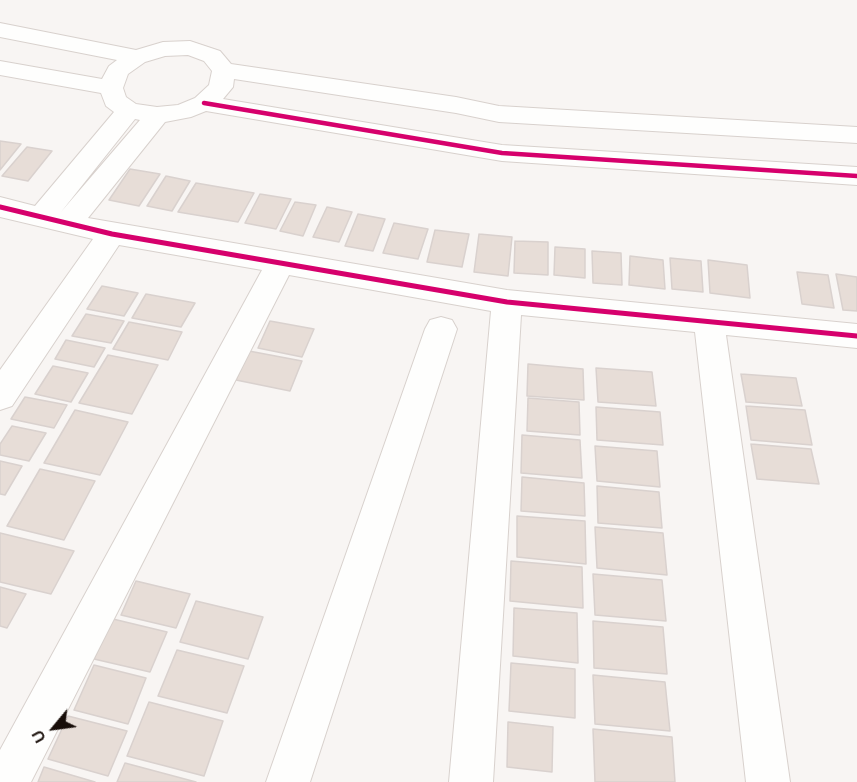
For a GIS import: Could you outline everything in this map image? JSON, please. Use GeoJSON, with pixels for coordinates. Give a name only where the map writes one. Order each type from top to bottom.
{"type":"FeatureCollection","features":[{"type":"Feature","properties":{"kind":"street"},"geometry":{"type":"LineString","coordinates":[[0,30],[137,57]]}},
{"type":"Feature","properties":{"kind":"street"},"geometry":{"type":"LineString","coordinates":[[224,70],[221,87],[204,103],[182,112],[157,115],[129,110],[115,100],[111,88],[117,71],[137,57],[163,49],[190,48],[212,56],[224,70],[456,105],[499,114],[857,135]]}},
{"type":"Feature","properties":{"kind":"street"},"geometry":{"type":"LineString","coordinates":[[0,68],[111,88]]}},
{"type":"Feature","properties":{"kind":"street"},"geometry":{"type":"LineString","coordinates":[[204,103],[502,153],[857,176]]}},
{"type":"Feature","properties":{"kind":"street"},"geometry":{"type":"LineString","coordinates":[[55,220],[129,110]]}},
{"type":"Feature","properties":{"kind":"street"},"geometry":{"type":"LineString","coordinates":[[55,220],[157,115]]}},
{"type":"Feature","properties":{"kind":"street"},"geometry":{"type":"LineString","coordinates":[[0,207],[112,234],[507,302],[857,336]]}},
{"type":"Feature","properties":{"kind":"street"},"geometry":{"type":"LineString","coordinates":[[0,396],[10,364],[112,234]]}},
{"type":"Feature","properties":{"kind":"street"},"geometry":{"type":"LineString","coordinates":[[7,782],[281,262]]}},
{"type":"Feature","properties":{"kind":"street"},"geometry":{"type":"LineString","coordinates":[[471,782],[507,302]]}},
{"type":"Feature","properties":{"kind":"street"},"geometry":{"type":"LineString","coordinates":[[709,322],[768,782]]}},
{"type":"Feature","properties":{"kind":"street"},"geometry":{"type":"LineString","coordinates":[[288,782],[441,329]]}},
{"type":"Feature","properties":{"kind":"building"},"geometry":{"type":"Polygon","coordinates":[[[0,141],[21,144],[0,170],[0,141]]]}},
{"type":"Feature","properties":{"kind":"building"},"geometry":{"type":"Polygon","coordinates":[[[27,147],[52,151],[28,181],[2,176],[27,147]]]}},
{"type":"Feature","properties":{"kind":"building"},"geometry":{"type":"Polygon","coordinates":[[[130,169],[160,174],[139,206],[109,200],[130,169]]]}},
{"type":"Feature","properties":{"kind":"building"},"geometry":{"type":"Polygon","coordinates":[[[166,176],[190,181],[172,211],[147,206],[166,176]]]}},
{"type":"Feature","properties":{"kind":"building"},"geometry":{"type":"Polygon","coordinates":[[[196,183],[254,193],[238,222],[178,212],[196,183]]]}},
{"type":"Feature","properties":{"kind":"building"},"geometry":{"type":"Polygon","coordinates":[[[260,194],[291,199],[276,229],[245,223],[260,194]]]}},
{"type":"Feature","properties":{"kind":"building"},"geometry":{"type":"Polygon","coordinates":[[[295,202],[316,205],[303,236],[280,231],[295,202]]]}},
{"type":"Feature","properties":{"kind":"building"},"geometry":{"type":"Polygon","coordinates":[[[327,207],[352,212],[339,242],[313,237],[327,207]]]}},
{"type":"Feature","properties":{"kind":"building"},"geometry":{"type":"Polygon","coordinates":[[[358,214],[385,219],[373,251],[345,246],[358,214]]]}},
{"type":"Feature","properties":{"kind":"building"},"geometry":{"type":"Polygon","coordinates":[[[394,223],[428,229],[418,259],[383,253],[394,223]]]}},
{"type":"Feature","properties":{"kind":"building"},"geometry":{"type":"Polygon","coordinates":[[[435,230],[469,234],[462,267],[427,262],[435,230]]]}},
{"type":"Feature","properties":{"kind":"building"},"geometry":{"type":"Polygon","coordinates":[[[479,234],[512,237],[508,276],[474,272],[479,234]]]}},
{"type":"Feature","properties":{"kind":"building"},"geometry":{"type":"Polygon","coordinates":[[[515,241],[548,242],[548,275],[514,273],[515,241]]]}},
{"type":"Feature","properties":{"kind":"building"},"geometry":{"type":"Polygon","coordinates":[[[555,247],[585,249],[585,278],[554,275],[555,247]]]}},
{"type":"Feature","properties":{"kind":"building"},"geometry":{"type":"Polygon","coordinates":[[[592,251],[621,253],[622,285],[593,283],[592,251]]]}},
{"type":"Feature","properties":{"kind":"building"},"geometry":{"type":"Polygon","coordinates":[[[630,256],[663,260],[665,289],[629,285],[630,256]]]}},
{"type":"Feature","properties":{"kind":"building"},"geometry":{"type":"Polygon","coordinates":[[[670,258],[701,261],[703,292],[672,289],[670,258]]]}},
{"type":"Feature","properties":{"kind":"building"},"geometry":{"type":"Polygon","coordinates":[[[708,260],[747,265],[750,298],[710,293],[708,260]]]}},
{"type":"Feature","properties":{"kind":"building"},"geometry":{"type":"Polygon","coordinates":[[[797,272],[828,275],[834,308],[802,304],[797,272]]]}},
{"type":"Feature","properties":{"kind":"building"},"geometry":{"type":"Polygon","coordinates":[[[836,274],[857,277],[857,311],[843,310],[836,274]]]}},
{"type":"Feature","properties":{"kind":"building"},"geometry":{"type":"Polygon","coordinates":[[[102,286],[138,293],[124,316],[87,309],[102,286]]]}},
{"type":"Feature","properties":{"kind":"building"},"geometry":{"type":"Polygon","coordinates":[[[146,294],[195,303],[181,327],[132,318],[146,294]]]}},
{"type":"Feature","properties":{"kind":"building"},"geometry":{"type":"Polygon","coordinates":[[[86,314],[124,321],[111,343],[72,336],[86,314]]]}},
{"type":"Feature","properties":{"kind":"building"},"geometry":{"type":"Polygon","coordinates":[[[270,321],[314,329],[302,357],[258,348],[270,321]]]}},
{"type":"Feature","properties":{"kind":"building"},"geometry":{"type":"Polygon","coordinates":[[[129,322],[182,332],[168,360],[113,349],[129,322]]]}},
{"type":"Feature","properties":{"kind":"building"},"geometry":{"type":"Polygon","coordinates":[[[66,340],[105,348],[94,367],[55,359],[66,340]]]}},
{"type":"Feature","properties":{"kind":"building"},"geometry":{"type":"Polygon","coordinates":[[[249,351],[302,361],[290,391],[236,380],[249,351]]]}},
{"type":"Feature","properties":{"kind":"building"},"geometry":{"type":"Polygon","coordinates":[[[108,355],[158,365],[132,414],[79,403],[108,355]]]}},
{"type":"Feature","properties":{"kind":"building"},"geometry":{"type":"Polygon","coordinates":[[[528,364],[583,369],[584,400],[527,396],[528,364]]]}},
{"type":"Feature","properties":{"kind":"building"},"geometry":{"type":"Polygon","coordinates":[[[53,366],[88,373],[71,402],[35,394],[53,366]]]}},
{"type":"Feature","properties":{"kind":"building"},"geometry":{"type":"Polygon","coordinates":[[[596,368],[652,372],[656,406],[598,402],[596,368]]]}},
{"type":"Feature","properties":{"kind":"building"},"geometry":{"type":"Polygon","coordinates":[[[741,374],[796,378],[802,406],[746,402],[741,374]]]}},
{"type":"Feature","properties":{"kind":"building"},"geometry":{"type":"Polygon","coordinates":[[[25,397],[67,405],[54,428],[11,419],[25,397]]]}},
{"type":"Feature","properties":{"kind":"building"},"geometry":{"type":"Polygon","coordinates":[[[528,398],[579,402],[580,435],[527,431],[528,398]]]}},
{"type":"Feature","properties":{"kind":"building"},"geometry":{"type":"Polygon","coordinates":[[[746,406],[805,410],[812,445],[751,440],[746,406]]]}},
{"type":"Feature","properties":{"kind":"building"},"geometry":{"type":"Polygon","coordinates":[[[596,407],[660,412],[663,445],[597,440],[596,407]]]}},
{"type":"Feature","properties":{"kind":"building"},"geometry":{"type":"Polygon","coordinates":[[[75,410],[128,422],[100,475],[44,463],[75,410]]]}},
{"type":"Feature","properties":{"kind":"building"},"geometry":{"type":"Polygon","coordinates":[[[12,426],[46,433],[29,461],[0,455],[0,444],[12,426]]]}},
{"type":"Feature","properties":{"kind":"building"},"geometry":{"type":"Polygon","coordinates":[[[522,435],[580,440],[582,478],[521,473],[522,435]]]}},
{"type":"Feature","properties":{"kind":"building"},"geometry":{"type":"Polygon","coordinates":[[[751,444],[811,449],[819,484],[757,479],[751,444]]]}},
{"type":"Feature","properties":{"kind":"building"},"geometry":{"type":"Polygon","coordinates":[[[595,446],[657,451],[660,487],[597,481],[595,446]]]}},
{"type":"Feature","properties":{"kind":"building"},"geometry":{"type":"Polygon","coordinates":[[[0,461],[22,466],[5,495],[0,494],[0,461]]]}},
{"type":"Feature","properties":{"kind":"building"},"geometry":{"type":"Polygon","coordinates":[[[40,469],[95,481],[64,540],[7,526],[40,469]]]}},
{"type":"Feature","properties":{"kind":"building"},"geometry":{"type":"Polygon","coordinates":[[[522,477],[584,483],[585,516],[521,511],[522,477]]]}},
{"type":"Feature","properties":{"kind":"building"},"geometry":{"type":"Polygon","coordinates":[[[597,486],[659,492],[662,528],[598,523],[597,486]]]}},
{"type":"Feature","properties":{"kind":"building"},"geometry":{"type":"Polygon","coordinates":[[[517,516],[585,521],[586,564],[517,557],[517,516]]]}},
{"type":"Feature","properties":{"kind":"building"},"geometry":{"type":"Polygon","coordinates":[[[595,527],[663,533],[667,575],[597,568],[595,527]]]}},
{"type":"Feature","properties":{"kind":"building"},"geometry":{"type":"Polygon","coordinates":[[[0,533],[74,551],[51,594],[0,582],[0,533]]]}},
{"type":"Feature","properties":{"kind":"building"},"geometry":{"type":"Polygon","coordinates":[[[511,561],[582,567],[583,608],[510,601],[511,561]]]}},
{"type":"Feature","properties":{"kind":"building"},"geometry":{"type":"Polygon","coordinates":[[[593,574],[662,580],[666,621],[595,615],[593,574]]]}},
{"type":"Feature","properties":{"kind":"building"},"geometry":{"type":"Polygon","coordinates":[[[136,581],[190,594],[176,628],[121,615],[136,581]]]}},
{"type":"Feature","properties":{"kind":"building"},"geometry":{"type":"Polygon","coordinates":[[[0,587],[26,594],[7,628],[0,626],[0,587]]]}},
{"type":"Feature","properties":{"kind":"building"},"geometry":{"type":"Polygon","coordinates":[[[196,601],[263,617],[248,659],[180,642],[196,601]]]}},
{"type":"Feature","properties":{"kind":"building"},"geometry":{"type":"Polygon","coordinates":[[[514,608],[577,613],[578,663],[513,656],[514,608]]]}},
{"type":"Feature","properties":{"kind":"building"},"geometry":{"type":"Polygon","coordinates":[[[113,619],[167,632],[150,672],[94,659],[113,619]]]}},
{"type":"Feature","properties":{"kind":"building"},"geometry":{"type":"Polygon","coordinates":[[[593,621],[663,627],[667,674],[594,668],[593,621]]]}},
{"type":"Feature","properties":{"kind":"building"},"geometry":{"type":"Polygon","coordinates":[[[177,650],[244,666],[227,713],[158,696],[177,650]]]}},
{"type":"Feature","properties":{"kind":"building"},"geometry":{"type":"Polygon","coordinates":[[[511,663],[575,669],[575,718],[509,711],[511,663]]]}},
{"type":"Feature","properties":{"kind":"building"},"geometry":{"type":"Polygon","coordinates":[[[94,665],[146,678],[128,724],[74,710],[94,665]]]}},
{"type":"Feature","properties":{"kind":"building"},"geometry":{"type":"Polygon","coordinates":[[[593,675],[665,682],[670,731],[595,724],[593,675]]]}},
{"type":"Feature","properties":{"kind":"building"},"geometry":{"type":"Polygon","coordinates":[[[149,702],[223,721],[204,776],[127,756],[149,702]]]}},
{"type":"Feature","properties":{"kind":"building"},"geometry":{"type":"Polygon","coordinates":[[[68,716],[127,731],[108,776],[48,759],[68,716]]]}},
{"type":"Feature","properties":{"kind":"building"},"geometry":{"type":"Polygon","coordinates":[[[508,722],[553,727],[552,772],[507,767],[508,722]]]}},
{"type":"Feature","properties":{"kind":"building"},"geometry":{"type":"Polygon","coordinates":[[[593,729],[672,737],[675,782],[595,782],[593,729]]]}},
{"type":"Feature","properties":{"kind":"building"},"geometry":{"type":"Polygon","coordinates":[[[125,763],[196,782],[117,782],[125,763]]]}},
{"type":"Feature","properties":{"kind":"building"},"geometry":{"type":"Polygon","coordinates":[[[44,767],[95,782],[38,782],[44,767]]]}},
{"type":"Feature","properties":{"kind":"cycle path"},"geometry":{"type":"LineString","coordinates":[[204,103],[502,153],[857,176]]}},
{"type":"Feature","properties":{"kind":"cycle path"},"geometry":{"type":"LineString","coordinates":[[0,207],[112,234],[507,302],[857,336]]}}]}
